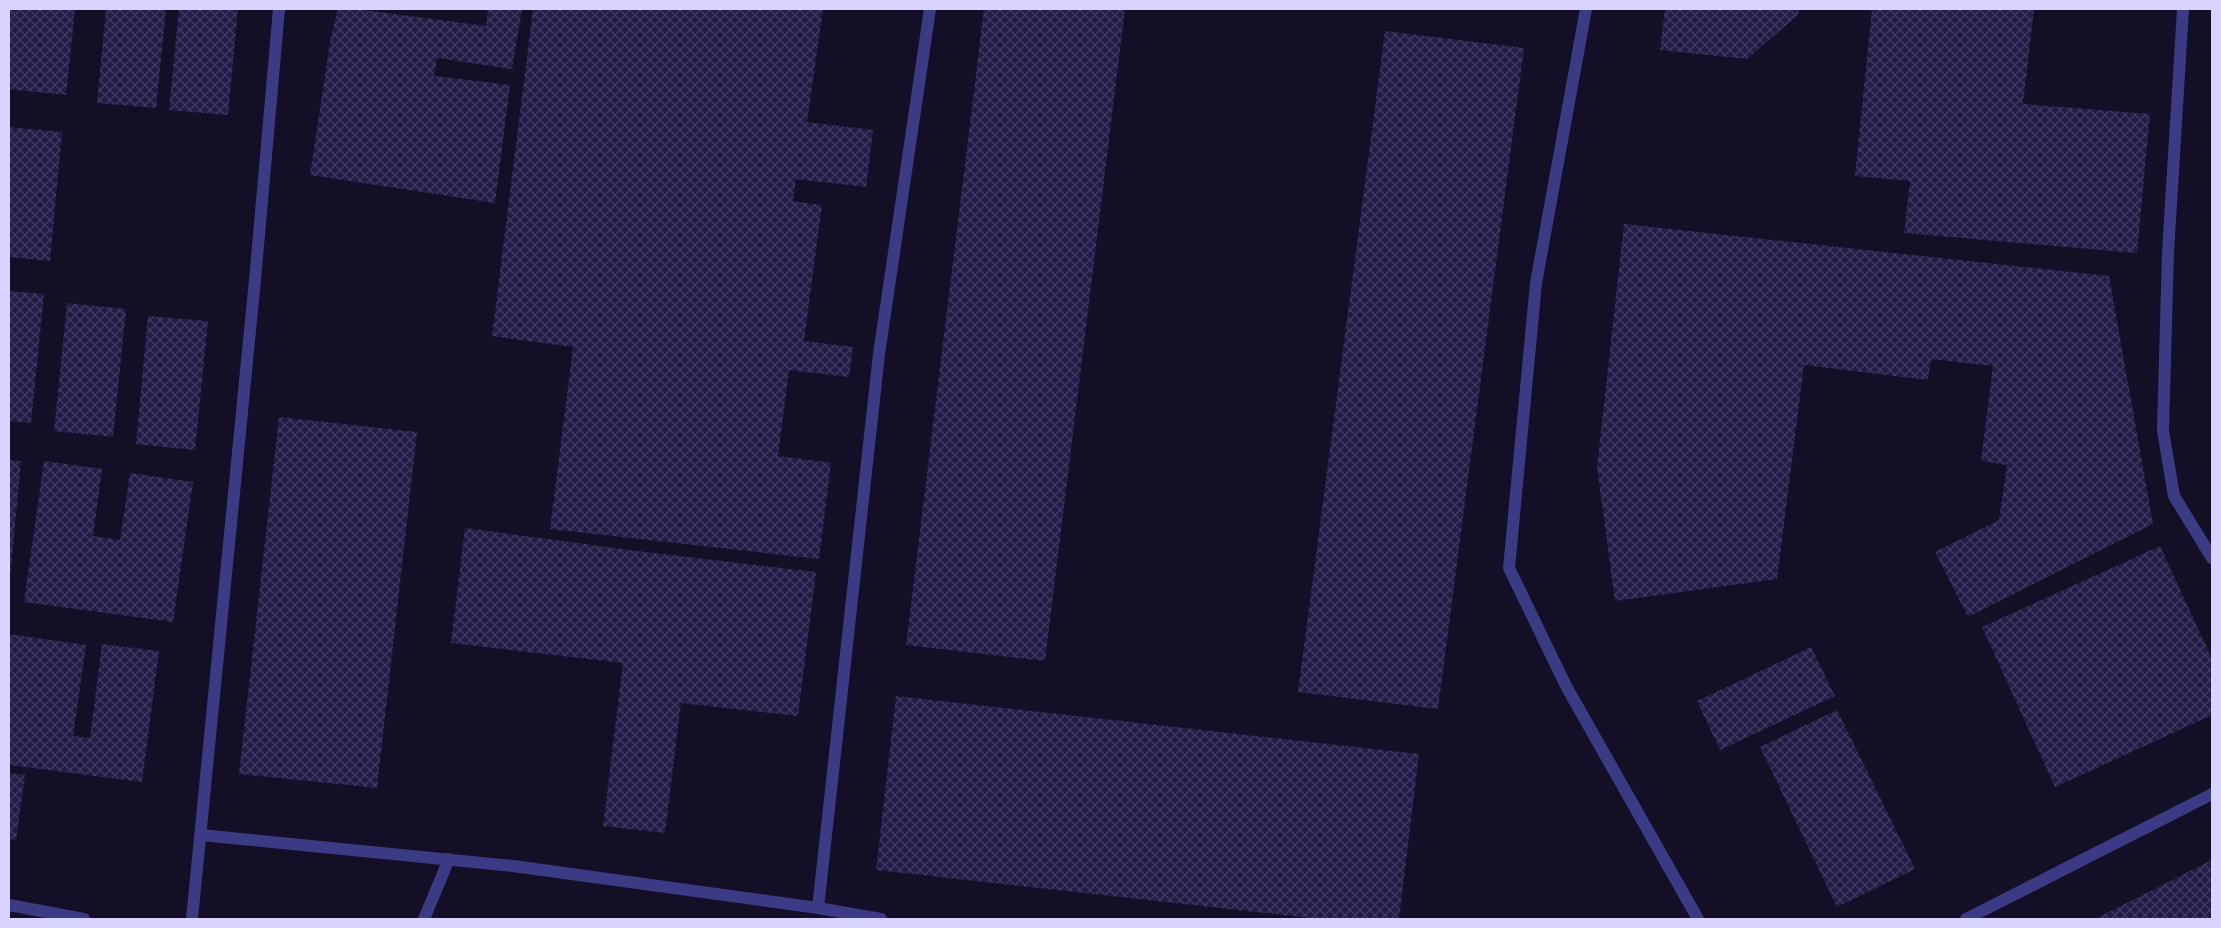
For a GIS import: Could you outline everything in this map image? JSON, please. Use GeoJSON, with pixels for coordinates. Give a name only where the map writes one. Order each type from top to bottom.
{"type":"FeatureCollection","features":[{"type":"Feature","properties":{"kind":"street"},"geometry":{"type":"LineString","coordinates":[[192,919],[255,280],[279,9]]}},
{"type":"Feature","properties":{"kind":"street"},"geometry":{"type":"LineString","coordinates":[[818,908],[878,354],[930,9]]}},
{"type":"Feature","properties":{"kind":"street"},"geometry":{"type":"LineString","coordinates":[[1586,9],[1536,283],[1508,568],[1566,686],[1698,919]]}},
{"type":"Feature","properties":{"kind":"street"},"geometry":{"type":"LineString","coordinates":[[2182,9],[2168,252],[2163,431],[2174,496],[2212,558]]}},
{"type":"Feature","properties":{"kind":"street"},"geometry":{"type":"LineString","coordinates":[[1966,919],[2212,794]]}},
{"type":"Feature","properties":{"kind":"street"},"geometry":{"type":"LineString","coordinates":[[201,835],[513,866],[818,908],[881,919]]}},
{"type":"Feature","properties":{"kind":"street"},"geometry":{"type":"LineString","coordinates":[[424,919],[450,859]]}},
{"type":"Feature","properties":{"kind":"street"},"geometry":{"type":"LineString","coordinates":[[9,905],[84,919]]}},
{"type":"Feature","properties":{"kind":"building"},"geometry":{"type":"Polygon","coordinates":[[[9,9],[75,9],[66,95],[9,89],[9,9]]]}},
{"type":"Feature","properties":{"kind":"building"},"geometry":{"type":"Polygon","coordinates":[[[106,9],[166,9],[156,108],[97,103],[106,9]]]}},
{"type":"Feature","properties":{"kind":"building"},"geometry":{"type":"Polygon","coordinates":[[[179,9],[238,9],[228,115],[169,110],[179,9]]]}},
{"type":"Feature","properties":{"kind":"building"},"geometry":{"type":"Polygon","coordinates":[[[338,9],[356,9],[486,26],[488,9],[522,9],[512,69],[437,58],[434,76],[510,85],[495,203],[310,175],[330,42],[338,9]]]}},
{"type":"Feature","properties":{"kind":"building"},"geometry":{"type":"Polygon","coordinates":[[[533,9],[823,9],[807,122],[873,130],[866,187],[796,179],[793,201],[822,205],[804,341],[853,347],[849,377],[789,370],[778,456],[831,463],[819,559],[550,529],[573,347],[492,336],[533,9]]]}},
{"type":"Feature","properties":{"kind":"building"},"geometry":{"type":"Polygon","coordinates":[[[984,9],[1125,9],[1045,661],[906,645],[984,9]]]}},
{"type":"Feature","properties":{"kind":"building"},"geometry":{"type":"Polygon","coordinates":[[[1665,9],[1799,9],[1798,15],[1747,59],[1660,50],[1665,9]]]}},
{"type":"Feature","properties":{"kind":"building"},"geometry":{"type":"Polygon","coordinates":[[[1872,9],[2034,9],[2023,104],[2150,114],[2137,253],[1904,233],[1910,181],[1855,176],[1872,9]]]}},
{"type":"Feature","properties":{"kind":"building"},"geometry":{"type":"Polygon","coordinates":[[[1385,31],[1524,48],[1438,709],[1298,692],[1385,31]]]}},
{"type":"Feature","properties":{"kind":"building"},"geometry":{"type":"Polygon","coordinates":[[[9,127],[62,132],[50,261],[9,257],[9,127]]]}},
{"type":"Feature","properties":{"kind":"building"},"geometry":{"type":"Polygon","coordinates":[[[1624,224],[2109,276],[2153,524],[1968,617],[1935,552],[1999,520],[2007,465],[1981,461],[1993,366],[1931,359],[1928,380],[1804,365],[1777,579],[1615,601],[1597,467],[1624,224]]]}},
{"type":"Feature","properties":{"kind":"building"},"geometry":{"type":"Polygon","coordinates":[[[9,291],[44,294],[31,423],[9,421],[9,291]]]}},
{"type":"Feature","properties":{"kind":"building"},"geometry":{"type":"Polygon","coordinates":[[[67,303],[126,309],[113,437],[54,431],[67,303]]]}},
{"type":"Feature","properties":{"kind":"building"},"geometry":{"type":"Polygon","coordinates":[[[148,316],[208,321],[195,450],[136,444],[148,316]]]}},
{"type":"Feature","properties":{"kind":"building"},"geometry":{"type":"Polygon","coordinates":[[[279,417],[417,432],[377,788],[239,774],[279,417]]]}},
{"type":"Feature","properties":{"kind":"building"},"geometry":{"type":"Polygon","coordinates":[[[9,460],[21,461],[10,578],[9,578],[9,460]]]}},
{"type":"Feature","properties":{"kind":"building"},"geometry":{"type":"Polygon","coordinates":[[[44,461],[102,469],[93,536],[120,540],[130,473],[193,482],[173,622],[24,602],[44,461]]]}},
{"type":"Feature","properties":{"kind":"building"},"geometry":{"type":"Polygon","coordinates":[[[465,528],[816,572],[798,716],[681,703],[665,833],[603,826],[623,663],[451,643],[465,528]]]}},
{"type":"Feature","properties":{"kind":"building"},"geometry":{"type":"Polygon","coordinates":[[[2160,546],[2212,659],[2212,715],[2055,787],[1982,627],[2160,546]]]}},
{"type":"Feature","properties":{"kind":"building"},"geometry":{"type":"Polygon","coordinates":[[[9,634],[86,645],[73,736],[90,738],[102,644],[159,651],[142,782],[9,765],[9,634]]]}},
{"type":"Feature","properties":{"kind":"building"},"geometry":{"type":"Polygon","coordinates":[[[1811,647],[1835,696],[1720,750],[1697,701],[1811,647]]]}},
{"type":"Feature","properties":{"kind":"building"},"geometry":{"type":"Polygon","coordinates":[[[896,696],[1419,754],[1399,919],[1319,919],[876,870],[896,696]]]}},
{"type":"Feature","properties":{"kind":"building"},"geometry":{"type":"Polygon","coordinates":[[[1837,710],[1915,869],[1837,907],[1760,747],[1837,710]]]}},
{"type":"Feature","properties":{"kind":"building"},"geometry":{"type":"Polygon","coordinates":[[[9,773],[25,775],[16,840],[9,839],[9,773]]]}},
{"type":"Feature","properties":{"kind":"building"},"geometry":{"type":"Polygon","coordinates":[[[2212,860],[2212,919],[2095,919],[2212,860]]]}}]}
